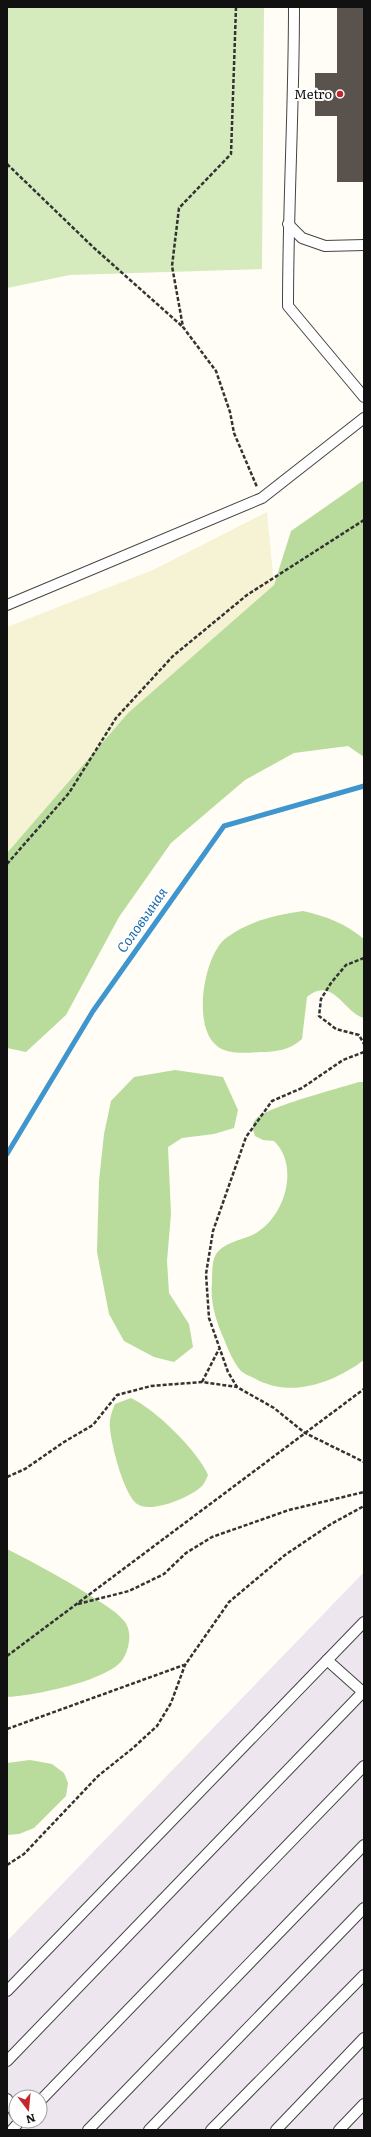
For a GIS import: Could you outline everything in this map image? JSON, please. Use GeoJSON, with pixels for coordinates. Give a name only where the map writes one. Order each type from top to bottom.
{"type":"FeatureCollection","features":[{"type":"Feature","properties":{"kind":"lane"},"geometry":{"type":"LineString","coordinates":[[294,7],[294,91],[288,224],[288,306],[364,396]]}},
{"type":"Feature","properties":{"kind":"lane"},"geometry":{"type":"LineString","coordinates":[[288,224],[302,238],[325,246],[364,245]]}},
{"type":"Feature","properties":{"kind":"lane"},"geometry":{"type":"LineString","coordinates":[[7,605],[262,498],[364,418]]}},
{"type":"Feature","properties":{"kind":"lane"},"geometry":{"type":"LineString","coordinates":[[7,1991],[363,1624]]}},
{"type":"Feature","properties":{"kind":"lane"},"geometry":{"type":"LineString","coordinates":[[7,2061],[364,1692],[327,1660]]}},
{"type":"Feature","properties":{"kind":"lane"},"geometry":{"type":"LineString","coordinates":[[48,2093],[364,1766]]}},
{"type":"Feature","properties":{"kind":"lane"},"geometry":{"type":"LineString","coordinates":[[88,2130],[364,1844]]}},
{"type":"Feature","properties":{"kind":"lane"},"geometry":{"type":"LineString","coordinates":[[149,2130],[364,1908]]}},
{"type":"Feature","properties":{"kind":"lane"},"geometry":{"type":"LineString","coordinates":[[211,2130],[364,1975]]}},
{"type":"Feature","properties":{"kind":"lane"},"geometry":{"type":"LineString","coordinates":[[276,2130],[364,2038]]}},
{"type":"Feature","properties":{"kind":"lane"},"geometry":{"type":"LineString","coordinates":[[339,2130],[364,2104]]}},
{"type":"Feature","properties":{"kind":"path"},"geometry":{"type":"LineString","coordinates":[[183,327],[172,266],[179,208],[231,154],[236,7]]}},
{"type":"Feature","properties":{"kind":"path"},"geometry":{"type":"LineString","coordinates":[[7,164],[92,248],[183,327],[216,371],[230,412],[234,433],[262,498]]}},
{"type":"Feature","properties":{"kind":"path"},"geometry":{"type":"LineString","coordinates":[[7,864],[69,793],[116,718],[173,656],[247,595],[364,520]]}},
{"type":"Feature","properties":{"kind":"path"},"geometry":{"type":"LineString","coordinates":[[364,958],[346,965],[331,983],[321,999],[319,1016],[336,1029],[359,1035],[364,1044]]}},
{"type":"Feature","properties":{"kind":"path"},"geometry":{"type":"LineString","coordinates":[[238,1387],[228,1372],[209,1318],[206,1274],[213,1231],[246,1136],[272,1101],[302,1088],[343,1060],[364,1052]]}},
{"type":"Feature","properties":{"kind":"path"},"geometry":{"type":"LineString","coordinates":[[202,1382],[219,1349]]}},
{"type":"Feature","properties":{"kind":"path"},"geometry":{"type":"LineString","coordinates":[[7,1477],[25,1469],[64,1442],[93,1425],[117,1395],[151,1386],[202,1382],[238,1387],[274,1408],[305,1433],[364,1462]]}},
{"type":"Feature","properties":{"kind":"path"},"geometry":{"type":"LineString","coordinates":[[7,1656],[364,1389]]}},
{"type":"Feature","properties":{"kind":"path"},"geometry":{"type":"LineString","coordinates":[[75,1605],[129,1591],[164,1574],[186,1553],[212,1537],[289,1510],[364,1492]]}},
{"type":"Feature","properties":{"kind":"path"},"geometry":{"type":"LineString","coordinates":[[7,1865],[24,1854],[98,1776],[157,1726],[172,1703],[185,1665],[230,1602],[285,1555],[331,1524],[364,1506]]}},
{"type":"Feature","properties":{"kind":"path"},"geometry":{"type":"LineString","coordinates":[[7,1729],[185,1665]]}},
{"type":"Feature","properties":{"kind":"shaded area"},"geometry":{"type":"Polygon","coordinates":[[[267,512],[274,585],[128,713],[7,853],[7,627],[153,570],[267,512]]]}},
{"type":"Feature","properties":{"kind":"shaded area"},"geometry":{"type":"Polygon","coordinates":[[[364,1572],[364,2130],[7,2130],[7,1941],[364,1572]]]}},
{"type":"Feature","properties":{"kind":"green space"},"geometry":{"type":"Polygon","coordinates":[[[7,7],[264,7],[262,269],[70,275],[7,288],[7,7]]]}},
{"type":"Feature","properties":{"kind":"green space"},"geometry":{"type":"Polygon","coordinates":[[[364,480],[364,757],[348,746],[294,753],[245,780],[171,843],[119,917],[66,1015],[26,1052],[7,1048],[7,853],[128,713],[274,585],[291,531],[364,480]]]}},
{"type":"Feature","properties":{"kind":"green space"},"geometry":{"type":"Polygon","coordinates":[[[303,911],[320,915],[335,921],[364,939],[364,1018],[350,1010],[338,997],[331,993],[324,990],[316,991],[307,997],[302,1039],[293,1046],[272,1052],[249,1053],[231,1052],[220,1048],[209,1035],[204,1022],[203,1007],[207,974],[218,947],[226,938],[253,923],[272,917],[303,911]]]}},
{"type":"Feature","properties":{"kind":"green space"},"geometry":{"type":"Polygon","coordinates":[[[175,1070],[223,1077],[238,1110],[234,1128],[214,1134],[182,1138],[168,1147],[171,1214],[167,1261],[169,1293],[189,1324],[193,1347],[174,1362],[154,1357],[124,1341],[109,1314],[97,1252],[99,1181],[104,1134],[111,1101],[134,1077],[175,1070]]]}},
{"type":"Feature","properties":{"kind":"green space"},"geometry":{"type":"Polygon","coordinates":[[[359,1082],[364,1082],[364,1360],[339,1375],[311,1386],[296,1388],[268,1384],[244,1373],[236,1364],[218,1326],[212,1297],[212,1269],[215,1256],[224,1247],[254,1234],[268,1223],[276,1213],[286,1188],[286,1163],[282,1151],[274,1141],[263,1140],[255,1136],[253,1123],[263,1114],[274,1109],[304,1098],[359,1082]]]}},
{"type":"Feature","properties":{"kind":"green space"},"geometry":{"type":"Polygon","coordinates":[[[131,1398],[152,1411],[175,1432],[186,1443],[203,1465],[208,1475],[203,1485],[197,1490],[171,1503],[161,1506],[143,1507],[132,1499],[127,1491],[119,1469],[110,1425],[111,1415],[115,1404],[131,1398]]]}},
{"type":"Feature","properties":{"kind":"green space"},"geometry":{"type":"Polygon","coordinates":[[[7,1549],[73,1585],[107,1606],[122,1618],[128,1629],[129,1642],[123,1659],[115,1667],[102,1674],[69,1686],[34,1694],[7,1697],[7,1549]]]}},
{"type":"Feature","properties":{"kind":"green space"},"geometry":{"type":"Polygon","coordinates":[[[30,1760],[52,1764],[64,1773],[68,1783],[66,1796],[34,1828],[19,1834],[7,1835],[7,1763],[30,1760]]]}},
{"type":"Feature","properties":{"kind":"building","name":"Metro"},"geometry":{"type":"Polygon","coordinates":[[[337,7],[364,7],[364,182],[337,182],[337,116],[315,116],[315,73],[337,73],[337,7]]]}},
{"type":"Feature","properties":{"kind":"waterway","name":"Соловьиная"},"geometry":{"type":"LineString","coordinates":[[7,1154],[93,1011],[224,826],[364,786]]}},
{"type":"Feature","properties":{"kind":"place","name":"Metro"},"geometry":{"type":"Point","coordinates":[340,94]}}]}
